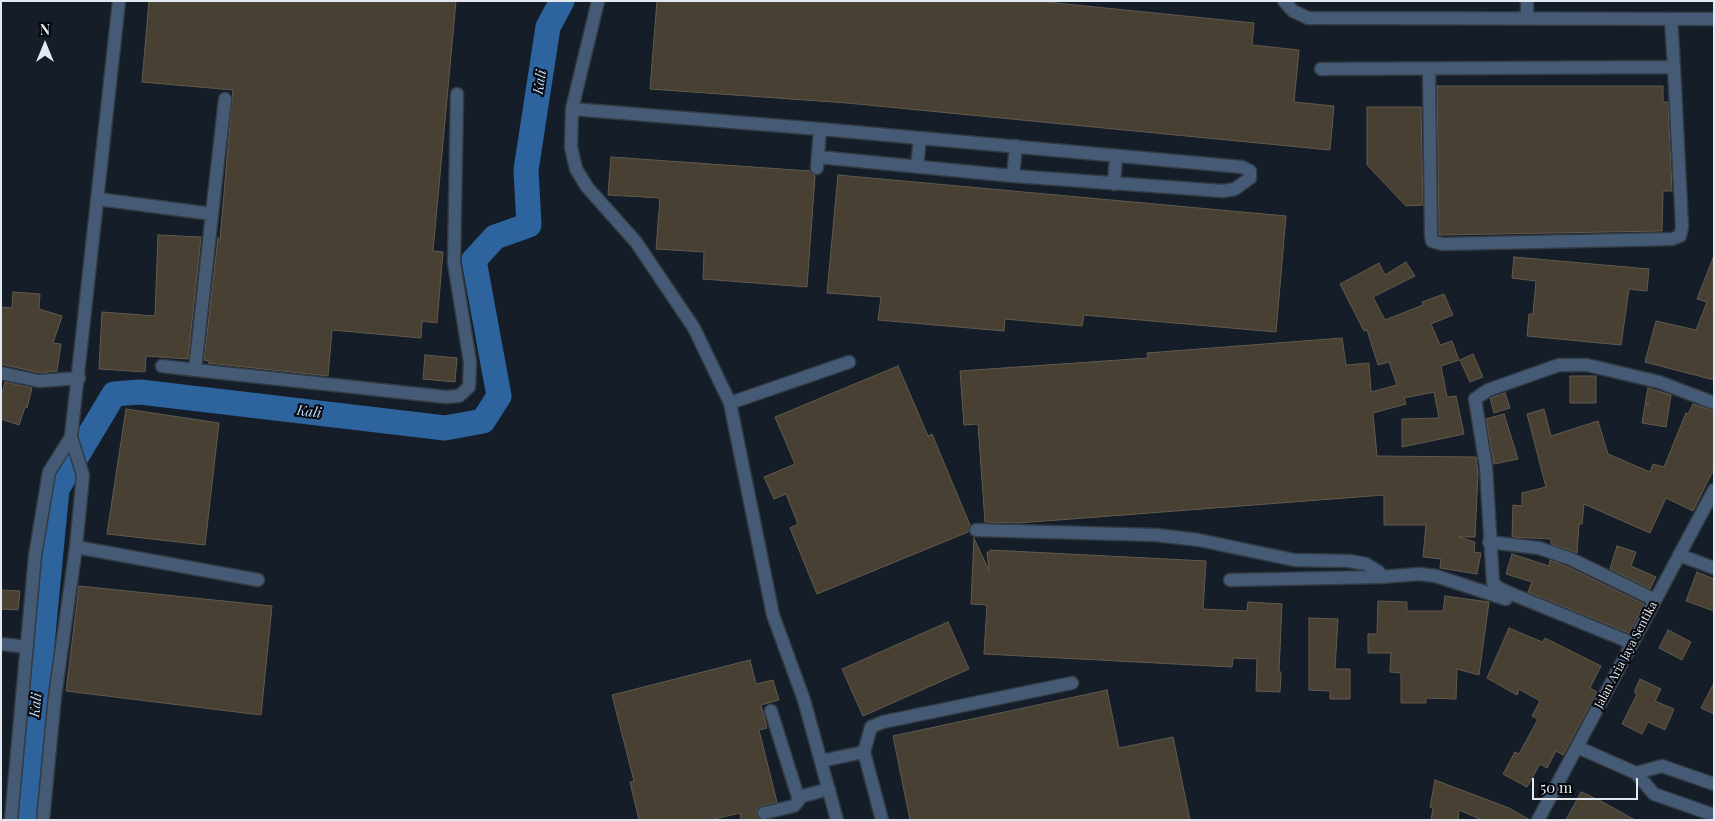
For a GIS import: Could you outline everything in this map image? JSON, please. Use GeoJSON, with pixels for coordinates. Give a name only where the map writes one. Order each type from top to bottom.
{"type":"FeatureCollection","features":[{"type":"Feature","properties":{"kind":"street"},"geometry":{"type":"LineString","coordinates":[[43,820],[55,696],[76,547],[83,475],[71,437],[119,1]]}},
{"type":"Feature","properties":{"kind":"street"},"geometry":{"type":"LineString","coordinates":[[598,1],[572,109],[571,147],[576,169],[587,187],[636,242],[694,328],[730,403],[773,615],[804,700],[837,820]]}},
{"type":"Feature","properties":{"kind":"street"},"geometry":{"type":"LineString","coordinates":[[1284,1],[1294,11],[1308,18],[1714,19]]}},
{"type":"Feature","properties":{"kind":"street"},"geometry":{"type":"LineString","coordinates":[[1527,1],[1528,18]]}},
{"type":"Feature","properties":{"kind":"street"},"geometry":{"type":"LineString","coordinates":[[1429,69],[1432,241],[1442,244],[1672,240],[1680,236],[1682,228],[1671,19]]}},
{"type":"Feature","properties":{"kind":"street"},"geometry":{"type":"LineString","coordinates":[[1322,69],[1674,67]]}},
{"type":"Feature","properties":{"kind":"street"},"geometry":{"type":"LineString","coordinates":[[162,366],[446,397],[459,396],[469,386],[470,362],[454,263],[457,94]]}},
{"type":"Feature","properties":{"kind":"street"},"geometry":{"type":"LineString","coordinates":[[195,370],[225,99]]}},
{"type":"Feature","properties":{"kind":"street"},"geometry":{"type":"LineString","coordinates":[[572,109],[820,129],[1242,167],[1250,171],[1250,178],[1235,189],[1223,191],[1114,184],[917,167],[817,163],[820,129]]}},
{"type":"Feature","properties":{"kind":"street"},"geometry":{"type":"LineString","coordinates":[[917,167],[920,138]]}},
{"type":"Feature","properties":{"kind":"street"},"geometry":{"type":"LineString","coordinates":[[1013,176],[1016,146]]}},
{"type":"Feature","properties":{"kind":"street"},"geometry":{"type":"LineString","coordinates":[[1114,184],[1116,156]]}},
{"type":"Feature","properties":{"kind":"street"},"geometry":{"type":"LineString","coordinates":[[98,199],[212,214]]}},
{"type":"Feature","properties":{"kind":"street"},"geometry":{"type":"LineString","coordinates":[[730,403],[849,362]]}},
{"type":"Feature","properties":{"kind":"street"},"geometry":{"type":"LineString","coordinates":[[1630,647],[1499,588],[1492,578],[1486,467],[1476,398],[1478,395],[1559,365],[1587,365],[1659,382],[1714,403]]}},
{"type":"Feature","properties":{"kind":"street"},"geometry":{"type":"LineString","coordinates":[[1,373],[39,381],[78,378]]}},
{"type":"Feature","properties":{"kind":"street"},"geometry":{"type":"LineString","coordinates":[[10,820],[35,556],[49,472],[71,437]]}},
{"type":"Feature","properties":{"kind":"street","name":"Jalan Aria Jaya Sentika"},"geometry":{"type":"LineString","coordinates":[[1538,820],[1714,490]]}},
{"type":"Feature","properties":{"kind":"street"},"geometry":{"type":"LineString","coordinates":[[976,530],[1156,535],[1199,540],[1294,560],[1349,561],[1366,564],[1379,572],[1380,577]]}},
{"type":"Feature","properties":{"kind":"street"},"geometry":{"type":"LineString","coordinates":[[1489,542],[1539,548],[1571,559],[1655,600]]}},
{"type":"Feature","properties":{"kind":"street"},"geometry":{"type":"LineString","coordinates":[[76,547],[258,580]]}},
{"type":"Feature","properties":{"kind":"street"},"geometry":{"type":"LineString","coordinates":[[1679,556],[1714,568]]}},
{"type":"Feature","properties":{"kind":"street"},"geometry":{"type":"LineString","coordinates":[[1230,580],[1380,577],[1419,574],[1436,576],[1557,616],[1630,647]]}},
{"type":"Feature","properties":{"kind":"street"},"geometry":{"type":"LineString","coordinates":[[1,644],[27,647]]}},
{"type":"Feature","properties":{"kind":"street"},"geometry":{"type":"LineString","coordinates":[[882,820],[864,752],[871,726],[1072,683]]}},
{"type":"Feature","properties":{"kind":"street"},"geometry":{"type":"LineString","coordinates":[[764,814],[794,806],[797,803],[798,797],[772,711]]}},
{"type":"Feature","properties":{"kind":"street"},"geometry":{"type":"LineString","coordinates":[[1577,748],[1636,773],[1654,794],[1714,815]]}},
{"type":"Feature","properties":{"kind":"street"},"geometry":{"type":"LineString","coordinates":[[821,761],[864,752]]}},
{"type":"Feature","properties":{"kind":"street"},"geometry":{"type":"LineString","coordinates":[[1636,773],[1662,766],[1714,784]]}},
{"type":"Feature","properties":{"kind":"street"},"geometry":{"type":"LineString","coordinates":[[798,797],[829,789]]}},
{"type":"Feature","properties":{"kind":"building"},"geometry":{"type":"Polygon","coordinates":[[[149,1],[456,1],[433,251],[443,252],[437,323],[422,321],[421,338],[332,330],[328,376],[208,363],[209,361],[204,360],[218,238],[220,239],[233,90],[142,82],[149,1]]]}},
{"type":"Feature","properties":{"kind":"building"},"geometry":{"type":"Polygon","coordinates":[[[657,1],[1036,1],[1254,23],[1252,45],[1299,50],[1294,102],[1334,106],[1330,150],[847,103],[650,89],[657,1]]]}},
{"type":"Feature","properties":{"kind":"building"},"geometry":{"type":"Polygon","coordinates":[[[1437,86],[1663,86],[1663,102],[1668,102],[1672,191],[1663,191],[1662,231],[1439,235],[1437,86]]]}},
{"type":"Feature","properties":{"kind":"building"},"geometry":{"type":"Polygon","coordinates":[[[1367,107],[1421,107],[1423,205],[1406,206],[1367,165],[1367,107]]]}},
{"type":"Feature","properties":{"kind":"building"},"geometry":{"type":"Polygon","coordinates":[[[611,157],[810,171],[815,176],[807,287],[703,279],[704,252],[656,249],[660,198],[608,195],[611,157]]]}},
{"type":"Feature","properties":{"kind":"building"},"geometry":{"type":"Polygon","coordinates":[[[838,175],[1286,216],[1276,332],[1084,315],[1082,326],[1005,319],[1004,331],[878,320],[881,297],[827,293],[838,175]]]}},
{"type":"Feature","properties":{"kind":"building"},"geometry":{"type":"Polygon","coordinates":[[[158,235],[201,237],[188,359],[146,356],[145,372],[99,369],[102,312],[155,316],[158,235]]]}},
{"type":"Feature","properties":{"kind":"building"},"geometry":{"type":"Polygon","coordinates":[[[1514,257],[1649,269],[1647,291],[1629,289],[1621,345],[1527,336],[1529,314],[1533,314],[1536,281],[1512,278],[1514,257]]]}},
{"type":"Feature","properties":{"kind":"building"},"geometry":{"type":"Polygon","coordinates":[[[1713,258],[1714,380],[1645,362],[1656,321],[1696,330],[1707,302],[1697,299],[1713,258]]]}},
{"type":"Feature","properties":{"kind":"building"},"geometry":{"type":"Polygon","coordinates":[[[1406,262],[1415,276],[1373,297],[1385,320],[1423,305],[1422,302],[1444,294],[1453,315],[1431,324],[1440,345],[1452,341],[1459,360],[1441,366],[1447,397],[1456,396],[1464,434],[1402,447],[1402,419],[1439,418],[1434,392],[1404,398],[1406,404],[1373,413],[1377,456],[1476,457],[1478,473],[1475,537],[1459,537],[1475,542],[1474,552],[1481,553],[1477,574],[1440,568],[1441,559],[1423,557],[1426,525],[1384,525],[1384,495],[1019,523],[985,522],[978,424],[964,425],[960,371],[1148,358],[1147,353],[1342,338],[1346,365],[1369,363],[1371,392],[1397,385],[1389,362],[1378,365],[1367,330],[1364,331],[1340,284],[1379,263],[1385,275],[1406,262]]]}},
{"type":"Feature","properties":{"kind":"building"},"geometry":{"type":"Polygon","coordinates":[[[13,292],[40,294],[39,309],[62,316],[53,343],[61,344],[57,371],[40,373],[1,364],[1,307],[12,308],[13,292]]]}},
{"type":"Feature","properties":{"kind":"building"},"geometry":{"type":"Polygon","coordinates":[[[1473,354],[1483,377],[1470,382],[1460,360],[1473,354]]]}},
{"type":"Feature","properties":{"kind":"building"},"geometry":{"type":"Polygon","coordinates":[[[425,355],[457,358],[455,382],[423,379],[425,355]]]}},
{"type":"Feature","properties":{"kind":"building"},"geometry":{"type":"Polygon","coordinates":[[[898,366],[928,436],[932,434],[970,525],[968,532],[817,594],[790,528],[798,524],[786,494],[774,499],[764,477],[795,464],[775,417],[898,366]]]}},
{"type":"Feature","properties":{"kind":"building"},"geometry":{"type":"Polygon","coordinates":[[[1570,376],[1596,376],[1596,403],[1570,403],[1570,376]]]}},
{"type":"Feature","properties":{"kind":"building"},"geometry":{"type":"Polygon","coordinates":[[[5,382],[32,388],[27,408],[25,407],[19,425],[1,419],[1,397],[5,382]]]}},
{"type":"Feature","properties":{"kind":"building"},"geometry":{"type":"Polygon","coordinates":[[[1648,388],[1671,395],[1666,427],[1642,423],[1645,405],[1649,404],[1645,404],[1648,388]]]}},
{"type":"Feature","properties":{"kind":"building"},"geometry":{"type":"Polygon","coordinates":[[[1505,393],[1510,408],[1494,413],[1490,398],[1505,393]]]}},
{"type":"Feature","properties":{"kind":"building"},"geometry":{"type":"Polygon","coordinates":[[[1693,404],[1714,411],[1714,469],[1693,511],[1666,498],[1650,533],[1584,504],[1582,524],[1579,524],[1577,553],[1551,544],[1551,539],[1512,537],[1513,505],[1522,506],[1522,493],[1546,487],[1527,414],[1544,409],[1551,436],[1598,421],[1608,454],[1650,472],[1653,464],[1664,467],[1686,413],[1688,414],[1693,404]]]}},
{"type":"Feature","properties":{"kind":"building"},"geometry":{"type":"Polygon","coordinates":[[[126,409],[219,423],[205,545],[107,534],[126,409]]]}},
{"type":"Feature","properties":{"kind":"building"},"geometry":{"type":"Polygon","coordinates":[[[1504,414],[1518,459],[1494,464],[1486,419],[1504,414]]]}},
{"type":"Feature","properties":{"kind":"building"},"geometry":{"type":"Polygon","coordinates":[[[974,538],[989,571],[987,552],[990,552],[990,550],[1206,561],[1203,609],[1247,611],[1248,602],[1282,604],[1280,692],[1256,691],[1257,659],[1233,658],[1232,667],[984,654],[987,605],[971,604],[974,538]]]}},
{"type":"Feature","properties":{"kind":"building"},"geometry":{"type":"Polygon","coordinates":[[[1617,546],[1636,552],[1631,566],[1656,577],[1650,589],[1610,569],[1617,546]]]}},
{"type":"Feature","properties":{"kind":"building"},"geometry":{"type":"Polygon","coordinates":[[[1512,554],[1549,566],[1550,560],[1644,604],[1629,633],[1528,592],[1532,582],[1506,574],[1512,554]]]}},
{"type":"Feature","properties":{"kind":"building"},"geometry":{"type":"Polygon","coordinates":[[[1697,572],[1714,579],[1714,611],[1686,601],[1697,572]]]}},
{"type":"Feature","properties":{"kind":"building"},"geometry":{"type":"Polygon","coordinates":[[[79,586],[272,606],[261,715],[66,691],[79,586]]]}},
{"type":"Feature","properties":{"kind":"building"},"geometry":{"type":"Polygon","coordinates":[[[1,590],[20,591],[18,610],[1,609],[1,590]]]}},
{"type":"Feature","properties":{"kind":"building"},"geometry":{"type":"Polygon","coordinates":[[[1445,596],[1489,602],[1479,675],[1457,669],[1456,699],[1426,698],[1426,703],[1401,703],[1401,673],[1390,672],[1391,653],[1368,653],[1368,634],[1377,634],[1378,601],[1407,602],[1407,611],[1443,611],[1445,596]]]}},
{"type":"Feature","properties":{"kind":"building"},"geometry":{"type":"Polygon","coordinates":[[[1309,618],[1338,619],[1335,669],[1350,669],[1350,699],[1330,699],[1330,691],[1309,690],[1309,618]]]}},
{"type":"Feature","properties":{"kind":"building"},"geometry":{"type":"Polygon","coordinates":[[[948,622],[969,669],[863,716],[842,669],[948,622]]]}},
{"type":"Feature","properties":{"kind":"building"},"geometry":{"type":"Polygon","coordinates":[[[1509,628],[1542,642],[1545,638],[1601,666],[1590,688],[1597,692],[1563,755],[1556,751],[1547,768],[1540,764],[1527,787],[1503,774],[1515,752],[1519,754],[1538,719],[1532,716],[1540,701],[1519,689],[1517,695],[1487,678],[1509,628]]]}},
{"type":"Feature","properties":{"kind":"building"},"geometry":{"type":"Polygon","coordinates":[[[1668,630],[1691,642],[1682,660],[1659,648],[1668,630]]]}},
{"type":"Feature","properties":{"kind":"building"},"geometry":{"type":"Polygon","coordinates":[[[750,660],[756,684],[773,680],[779,700],[761,705],[767,728],[759,730],[777,802],[758,807],[756,814],[760,820],[741,820],[740,813],[710,820],[639,820],[630,782],[634,781],[612,695],[750,660]]]}},
{"type":"Feature","properties":{"kind":"building"},"geometry":{"type":"Polygon","coordinates":[[[1640,679],[1661,689],[1655,701],[1674,709],[1665,730],[1648,722],[1642,734],[1622,724],[1637,694],[1634,692],[1640,679]]]}},
{"type":"Feature","properties":{"kind":"building"},"geometry":{"type":"Polygon","coordinates":[[[1714,683],[1714,714],[1701,708],[1714,683]]]}},
{"type":"Feature","properties":{"kind":"building"},"geometry":{"type":"Polygon","coordinates":[[[1107,690],[1119,748],[1173,737],[1190,820],[910,820],[893,736],[1107,690]]]}},
{"type":"Feature","properties":{"kind":"building"},"geometry":{"type":"Polygon","coordinates":[[[1435,780],[1509,808],[1530,820],[1482,820],[1459,810],[1458,820],[1431,820],[1433,808],[1430,807],[1435,780]]]}},
{"type":"Feature","properties":{"kind":"building"},"geometry":{"type":"Polygon","coordinates":[[[1581,792],[1599,800],[1635,820],[1566,820],[1581,792]]]}},
{"type":"Feature","properties":{"kind":"waterway","name":"Kali"},"geometry":{"type":"LineString","coordinates":[[25,820],[57,489],[114,394],[140,392],[445,428],[483,421],[499,396],[474,260],[495,237],[529,225],[526,170],[548,27],[562,1]]}}]}
